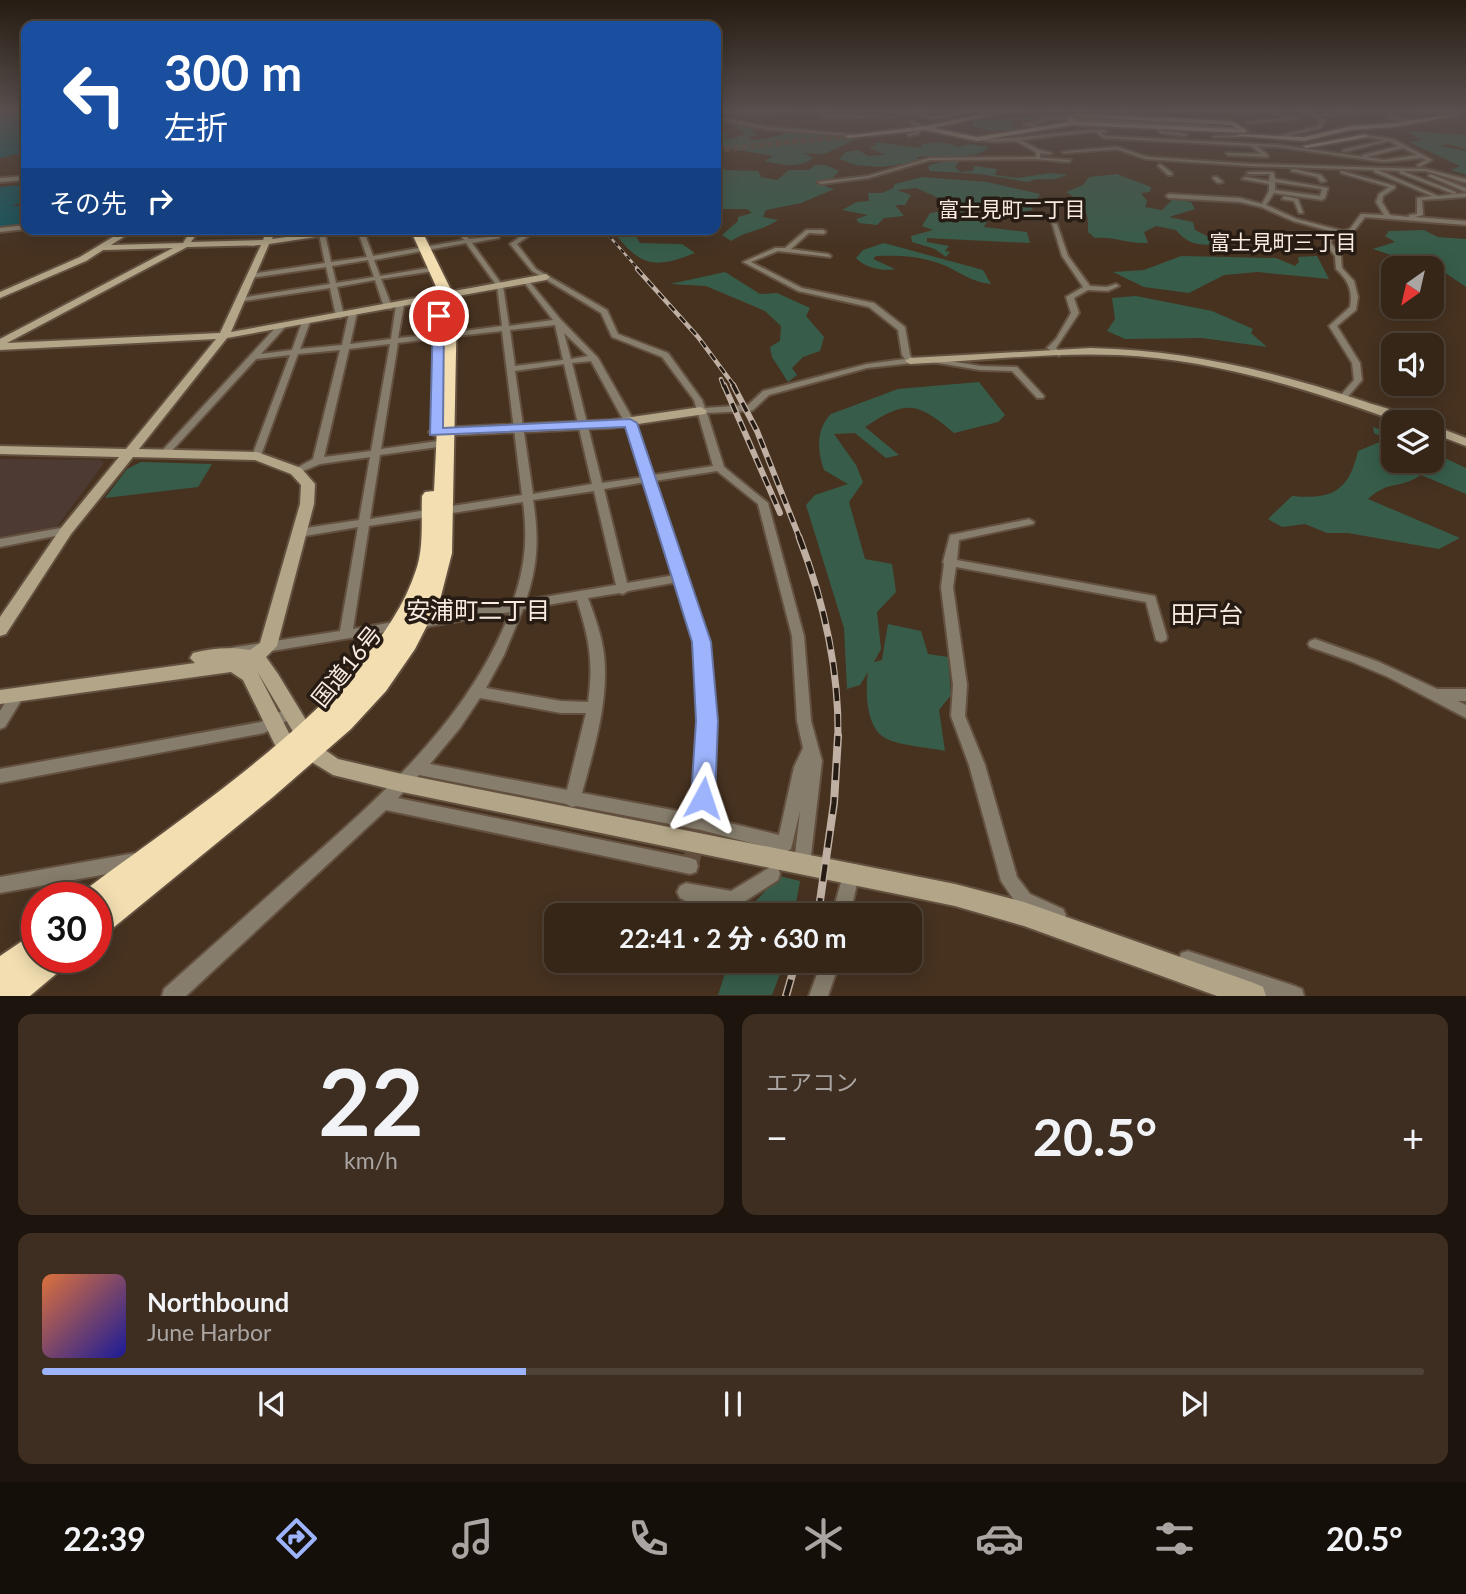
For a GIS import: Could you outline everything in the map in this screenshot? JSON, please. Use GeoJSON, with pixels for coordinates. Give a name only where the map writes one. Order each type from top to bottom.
{"type":"FeatureCollection","features":[{"type":"Feature","properties":{"kind":"highway","name":"国道16号"},"geometry":{"type":"LineString","coordinates":[[112,906],[302,744],[411,624],[427,571],[438,511],[444,297],[424,253],[412,235]]}},
{"type":"Feature","properties":{"kind":"highway","name":"国道16号"},"geometry":{"type":"LineString","coordinates":[[112,888],[302,744]]}},
{"type":"Feature","properties":{"kind":"highway"},"geometry":{"type":"LineString","coordinates":[[0,977],[21,961]]}},
{"type":"Feature","properties":{"kind":"highway"},"geometry":{"type":"LineString","coordinates":[[2,996],[30,973]]}},
{"type":"Feature","properties":{"kind":"street"},"geometry":{"type":"LineString","coordinates":[[821,182],[868,177],[930,159],[953,157]]}},
{"type":"Feature","properties":{"kind":"street"},"geometry":{"type":"LineString","coordinates":[[985,157],[1008,161],[1066,161],[1062,158],[1065,157]]}},
{"type":"Feature","properties":{"kind":"street"},"geometry":{"type":"LineString","coordinates":[[1151,157],[1238,164],[1418,168],[1466,181]]}},
{"type":"Feature","properties":{"kind":"street"},"geometry":{"type":"LineString","coordinates":[[1231,157],[1238,164]]}},
{"type":"Feature","properties":{"kind":"street"},"geometry":{"type":"LineString","coordinates":[[1366,157],[1384,161],[1411,157]]}},
{"type":"Feature","properties":{"kind":"street"},"geometry":{"type":"LineString","coordinates":[[1323,166],[1418,168],[1431,161],[1425,157]]}},
{"type":"Feature","properties":{"kind":"street"},"geometry":{"type":"LineString","coordinates":[[1156,159],[1170,174]]}},
{"type":"Feature","properties":{"kind":"street"},"geometry":{"type":"LineString","coordinates":[[1160,165],[1206,167],[1202,161]]}},
{"type":"Feature","properties":{"kind":"street"},"geometry":{"type":"LineString","coordinates":[[1291,164],[1293,170],[1319,176],[1323,180]]}},
{"type":"Feature","properties":{"kind":"street"},"geometry":{"type":"LineString","coordinates":[[1291,164],[1354,175],[1390,185],[1393,187],[1381,195],[1379,202],[1388,216]]}},
{"type":"Feature","properties":{"kind":"street"},"geometry":{"type":"LineString","coordinates":[[1373,167],[1437,197]]}},
{"type":"Feature","properties":{"kind":"street"},"geometry":{"type":"LineString","coordinates":[[1418,168],[1466,190]]}},
{"type":"Feature","properties":{"kind":"street"},"geometry":{"type":"LineString","coordinates":[[1393,169],[1463,196]]}},
{"type":"Feature","properties":{"kind":"street"},"geometry":{"type":"LineString","coordinates":[[1247,176],[1272,173],[1273,187],[1263,206]]}},
{"type":"Feature","properties":{"kind":"street"},"geometry":{"type":"LineString","coordinates":[[0,178],[21,176]]}},
{"type":"Feature","properties":{"kind":"street"},"geometry":{"type":"LineString","coordinates":[[868,177],[876,185]]}},
{"type":"Feature","properties":{"kind":"street"},"geometry":{"type":"LineString","coordinates":[[1273,187],[1325,188],[1322,198],[1273,187]]}},
{"type":"Feature","properties":{"kind":"street"},"geometry":{"type":"LineString","coordinates":[[1273,187],[1296,200],[1301,212]]}},
{"type":"Feature","properties":{"kind":"street"},"geometry":{"type":"LineString","coordinates":[[1207,193],[1217,199]]}},
{"type":"Feature","properties":{"kind":"street"},"geometry":{"type":"LineString","coordinates":[[1168,196],[1240,200],[1263,206],[1295,220],[1344,233]]}},
{"type":"Feature","properties":{"kind":"street"},"geometry":{"type":"LineString","coordinates":[[1343,397],[1358,380],[1356,363],[1333,326],[1353,308],[1355,293],[1350,276],[1339,269],[1338,256],[1328,243],[1329,238],[1352,230],[1359,217],[1420,215],[1419,199],[1463,196]]}},
{"type":"Feature","properties":{"kind":"street"},"geometry":{"type":"LineString","coordinates":[[1191,198],[1211,205]]}},
{"type":"Feature","properties":{"kind":"street"},"geometry":{"type":"LineString","coordinates":[[1388,216],[1466,223]]}},
{"type":"Feature","properties":{"kind":"street"},"geometry":{"type":"LineString","coordinates":[[1054,224],[1061,237],[1065,255],[1081,272],[1087,288]]}},
{"type":"Feature","properties":{"kind":"street"},"geometry":{"type":"LineString","coordinates":[[0,230],[21,228]]}},
{"type":"Feature","properties":{"kind":"street"},"geometry":{"type":"LineString","coordinates":[[788,248],[808,235],[808,231],[822,232]]}},
{"type":"Feature","properties":{"kind":"street"},"geometry":{"type":"LineString","coordinates":[[0,293],[76,258],[114,235]]}},
{"type":"Feature","properties":{"kind":"street"},"geometry":{"type":"LineString","coordinates":[[0,293],[104,248],[123,235]]}},
{"type":"Feature","properties":{"kind":"street"},"geometry":{"type":"LineString","coordinates":[[0,345],[185,245],[192,235]]}},
{"type":"Feature","properties":{"kind":"street"},"geometry":{"type":"LineString","coordinates":[[0,630],[7,611],[66,531],[224,336],[269,235]]}},
{"type":"Feature","properties":{"kind":"street"},"geometry":{"type":"LineString","coordinates":[[104,248],[266,242],[304,235]]}},
{"type":"Feature","properties":{"kind":"street"},"geometry":{"type":"LineString","coordinates":[[322,235],[340,316]]}},
{"type":"Feature","properties":{"kind":"street"},"geometry":{"type":"LineString","coordinates":[[364,235],[388,307]]}},
{"type":"Feature","properties":{"kind":"street"},"geometry":{"type":"LineString","coordinates":[[171,996],[410,776],[464,715],[504,644],[533,555],[500,286],[463,235]]}},
{"type":"Feature","properties":{"kind":"street"},"geometry":{"type":"LineString","coordinates":[[526,235],[513,244],[534,270],[599,308],[615,335],[665,355],[694,393],[719,468],[752,493],[764,508],[798,636],[804,721],[814,761],[802,864]]}},
{"type":"Feature","properties":{"kind":"street"},"geometry":{"type":"LineString","coordinates":[[251,276],[424,253],[497,237]]}},
{"type":"Feature","properties":{"kind":"street"},"geometry":{"type":"LineString","coordinates":[[828,256],[788,248],[777,249],[746,262],[800,290],[879,309],[902,329],[906,355],[910,361]]}},
{"type":"Feature","properties":{"kind":"street"},"geometry":{"type":"LineString","coordinates":[[240,300],[379,278],[424,253]]}},
{"type":"Feature","properties":{"kind":"street"},"geometry":{"type":"LineString","coordinates":[[0,345],[224,336],[546,277]]}},
{"type":"Feature","properties":{"kind":"street"},"geometry":{"type":"LineString","coordinates":[[526,281],[558,322],[594,358],[630,423],[666,526],[702,642],[707,749],[701,823]]}},
{"type":"Feature","properties":{"kind":"street"},"geometry":{"type":"LineString","coordinates":[[1059,354],[1051,348],[1060,340],[1063,329],[1075,313],[1070,298],[1087,288],[1108,289],[1116,286]]}},
{"type":"Feature","properties":{"kind":"street"},"geometry":{"type":"LineString","coordinates":[[346,634],[367,522],[400,305]]}},
{"type":"Feature","properties":{"kind":"street"},"geometry":{"type":"LineString","coordinates":[[318,461],[353,313]]}},
{"type":"Feature","properties":{"kind":"street"},"geometry":{"type":"LineString","coordinates":[[257,456],[306,322]]}},
{"type":"Feature","properties":{"kind":"street"},"geometry":{"type":"LineString","coordinates":[[254,356],[558,322]]}},
{"type":"Feature","properties":{"kind":"street"},"geometry":{"type":"LineString","coordinates":[[558,322],[623,590]]}},
{"type":"Feature","properties":{"kind":"street"},"geometry":{"type":"LineString","coordinates":[[165,453],[282,326]]}},
{"type":"Feature","properties":{"kind":"street"},"geometry":{"type":"LineString","coordinates":[[296,471],[318,461],[440,438],[518,429],[630,423],[701,411],[750,408],[770,392],[867,366],[910,361],[1122,352],[1219,364],[1290,380],[1381,411]]}},
{"type":"Feature","properties":{"kind":"street"},"geometry":{"type":"LineString","coordinates":[[510,369],[594,358]]}},
{"type":"Feature","properties":{"kind":"street"},"geometry":{"type":"LineString","coordinates":[[935,360],[980,368],[1014,369],[1040,396]]}},
{"type":"Feature","properties":{"kind":"street"},"geometry":{"type":"LineString","coordinates":[[1444,434],[1466,442]]}},
{"type":"Feature","properties":{"kind":"street"},"geometry":{"type":"LineString","coordinates":[[0,450],[257,456],[296,471],[308,484],[307,504],[261,652],[257,691]]}},
{"type":"Feature","properties":{"kind":"street"},"geometry":{"type":"LineString","coordinates":[[299,533],[719,468]]}},
{"type":"Feature","properties":{"kind":"street"},"geometry":{"type":"LineString","coordinates":[[1029,522],[954,538],[947,587],[960,685],[958,716],[976,765],[1010,881],[1024,900],[1066,919],[1295,996]]}},
{"type":"Feature","properties":{"kind":"street"},"geometry":{"type":"LineString","coordinates":[[0,543],[66,531]]}},
{"type":"Feature","properties":{"kind":"street"},"geometry":{"type":"LineString","coordinates":[[949,562],[1151,599],[1161,637]]}},
{"type":"Feature","properties":{"kind":"street"},"geometry":{"type":"LineString","coordinates":[[0,723],[9,696],[229,660],[346,634],[517,608],[680,578]]}},
{"type":"Feature","properties":{"kind":"street"},"geometry":{"type":"LineString","coordinates":[[572,800],[593,708],[598,666],[594,636],[582,597]]}},
{"type":"Feature","properties":{"kind":"street"},"geometry":{"type":"LineString","coordinates":[[1315,644],[1358,656],[1466,712]]}},
{"type":"Feature","properties":{"kind":"street"},"geometry":{"type":"LineString","coordinates":[[261,652],[302,744]]}},
{"type":"Feature","properties":{"kind":"street"},"geometry":{"type":"LineString","coordinates":[[0,687],[229,660],[250,675],[272,723],[333,766],[572,800],[701,823],[785,844],[802,767],[811,747]]}},
{"type":"Feature","properties":{"kind":"street"},"geometry":{"type":"LineString","coordinates":[[479,692],[561,707],[593,708]]}},
{"type":"Feature","properties":{"kind":"street"},"geometry":{"type":"LineString","coordinates":[[1436,695],[1466,695]]}},
{"type":"Feature","properties":{"kind":"street"},"geometry":{"type":"LineString","coordinates":[[0,776],[264,727],[289,713]]}},
{"type":"Feature","properties":{"kind":"street"},"geometry":{"type":"LineString","coordinates":[[410,776],[802,864],[955,895],[1024,914],[1254,996]]}},
{"type":"Feature","properties":{"kind":"street"},"geometry":{"type":"LineString","coordinates":[[384,802],[690,866]]}},
{"type":"Feature","properties":{"kind":"street"},"geometry":{"type":"LineString","coordinates":[[0,885],[150,858]]}},
{"type":"Feature","properties":{"kind":"street"},"geometry":{"type":"LineString","coordinates":[[686,892],[733,900],[772,874]]}},
{"type":"Feature","properties":{"kind":"street"},"geometry":{"type":"LineString","coordinates":[[844,903],[851,874]]}},
{"type":"Feature","properties":{"kind":"street"},"geometry":{"type":"LineString","coordinates":[[818,996],[827,973]]}},
{"type":"Feature","properties":{"kind":"shaded area"},"geometry":{"type":"Polygon","coordinates":[[[0,459],[100,460],[104,463],[56,528],[46,533],[0,540],[0,459]]]}},
{"type":"Feature","properties":{"kind":"green space"},"geometry":{"type":"Polygon","coordinates":[[[771,157],[813,158],[796,165],[765,161],[771,157]]]}},
{"type":"Feature","properties":{"kind":"green space"},"geometry":{"type":"Polygon","coordinates":[[[916,157],[919,160],[881,167],[856,165],[839,159],[916,157]]]}},
{"type":"Feature","properties":{"kind":"green space"},"geometry":{"type":"Polygon","coordinates":[[[1442,157],[1466,157],[1466,175],[1451,170],[1460,166],[1442,157]]]}},
{"type":"Feature","properties":{"kind":"green space"},"geometry":{"type":"Polygon","coordinates":[[[961,160],[955,167],[960,172],[973,171],[974,166],[997,169],[995,175],[1018,178],[1050,173],[1067,175],[1028,182],[980,174],[930,171],[928,167],[961,160]]]}},
{"type":"Feature","properties":{"kind":"green space"},"geometry":{"type":"Polygon","coordinates":[[[815,165],[826,165],[839,171],[833,178],[815,183],[834,189],[801,203],[766,210],[763,217],[778,220],[731,241],[722,235],[738,221],[738,217],[752,213],[747,209],[721,209],[721,167],[726,170],[758,171],[761,177],[777,180],[789,170],[809,170],[815,165]]]}},
{"type":"Feature","properties":{"kind":"green space"},"geometry":{"type":"Polygon","coordinates":[[[1117,174],[1151,187],[1150,192],[1141,193],[1147,201],[1145,207],[1162,210],[1173,199],[1191,202],[1195,209],[1169,217],[1193,222],[1195,230],[1223,244],[1197,244],[1181,236],[1176,230],[1156,226],[1144,232],[1148,243],[1095,238],[1088,232],[1088,218],[1084,208],[1066,192],[1083,185],[1089,177],[1117,174]]]}},
{"type":"Feature","properties":{"kind":"green space"},"geometry":{"type":"Polygon","coordinates":[[[922,177],[987,182],[1040,194],[1032,210],[1023,212],[1036,221],[955,205],[916,188],[897,190],[911,195],[905,205],[895,205],[904,216],[884,218],[877,225],[859,223],[856,219],[868,215],[842,210],[857,202],[869,201],[868,193],[882,193],[893,188],[895,184],[922,177]]]}},
{"type":"Feature","properties":{"kind":"green space"},"geometry":{"type":"Polygon","coordinates":[[[938,207],[989,217],[984,227],[1027,232],[1030,243],[927,238],[927,242],[949,246],[945,251],[950,252],[946,257],[935,249],[912,242],[911,236],[933,230],[922,226],[930,213],[942,211],[938,207]]]}},
{"type":"Feature","properties":{"kind":"green space"},"geometry":{"type":"Polygon","coordinates":[[[1424,230],[1438,237],[1466,239],[1466,287],[1444,273],[1444,256],[1394,256],[1373,249],[1395,242],[1385,236],[1389,231],[1424,230]]]}},
{"type":"Feature","properties":{"kind":"green space"},"geometry":{"type":"Polygon","coordinates":[[[616,235],[635,235],[640,243],[682,244],[695,253],[657,263],[639,257],[616,235]]]}},
{"type":"Feature","properties":{"kind":"green space"},"geometry":{"type":"Polygon","coordinates":[[[884,243],[983,270],[991,284],[973,280],[946,266],[920,258],[876,256],[873,259],[895,269],[885,270],[869,266],[856,258],[863,250],[884,243]]]}},
{"type":"Feature","properties":{"kind":"green space"},"geometry":{"type":"Polygon","coordinates":[[[1181,256],[1276,258],[1295,266],[1299,262],[1298,257],[1317,256],[1329,279],[1258,272],[1224,275],[1189,293],[1144,287],[1113,272],[1144,270],[1181,256]]]}},
{"type":"Feature","properties":{"kind":"green space"},"geometry":{"type":"Polygon","coordinates":[[[725,272],[760,294],[777,293],[810,308],[806,316],[824,337],[820,351],[803,357],[792,368],[797,375],[788,382],[772,357],[770,347],[780,341],[781,326],[765,311],[706,286],[670,284],[725,272]]]}},
{"type":"Feature","properties":{"kind":"green space"},"geometry":{"type":"Polygon","coordinates":[[[1136,296],[1212,311],[1253,329],[1251,333],[1267,347],[1202,338],[1125,339],[1107,331],[1115,319],[1112,298],[1136,296]]]}},
{"type":"Feature","properties":{"kind":"green space"},"geometry":{"type":"Polygon","coordinates":[[[979,382],[1005,415],[998,422],[954,433],[920,410],[911,408],[891,412],[865,427],[899,455],[886,458],[855,433],[834,434],[856,465],[863,482],[849,502],[865,559],[892,564],[896,592],[877,612],[881,649],[874,662],[882,660],[888,624],[921,631],[928,654],[948,657],[951,695],[939,710],[945,751],[898,743],[879,733],[868,708],[868,672],[860,685],[847,689],[844,628],[806,505],[815,495],[848,484],[824,470],[822,463],[820,433],[831,414],[898,389],[979,382]]]}},
{"type":"Feature","properties":{"kind":"green space"},"geometry":{"type":"Polygon","coordinates":[[[1373,427],[1381,430],[1381,436],[1374,433],[1373,427]]]}},
{"type":"Feature","properties":{"kind":"green space"},"geometry":{"type":"Polygon","coordinates":[[[1381,441],[1381,473],[1444,473],[1444,458],[1466,468],[1466,494],[1421,475],[1382,489],[1368,499],[1460,538],[1439,549],[1348,533],[1327,533],[1305,524],[1282,527],[1268,519],[1292,496],[1318,496],[1337,490],[1350,475],[1358,451],[1381,441]]]}},
{"type":"Feature","properties":{"kind":"green space"},"geometry":{"type":"Polygon","coordinates":[[[141,462],[212,464],[198,487],[105,498],[127,469],[141,462]]]}},
{"type":"Feature","properties":{"kind":"green space"},"geometry":{"type":"Polygon","coordinates":[[[779,876],[800,881],[796,903],[755,903],[779,876]]]}},
{"type":"Feature","properties":{"kind":"green space"},"geometry":{"type":"Polygon","coordinates":[[[725,973],[780,973],[772,995],[718,995],[725,973]]]}},
{"type":"Feature","properties":{"kind":"water"},"geometry":{"type":"Polygon","coordinates":[[[21,185],[21,202],[12,206],[21,205],[21,225],[0,227],[0,187],[21,185]]]}},
{"type":"Feature","properties":{"kind":"tunnel"},"geometry":{"type":"LineString","coordinates":[[690,866],[701,823]]}},
{"type":"Feature","properties":{"kind":"railway"},"geometry":{"type":"LineString","coordinates":[[608,235],[639,270]]}},
{"type":"Feature","properties":{"kind":"railway"},"geometry":{"type":"LineString","coordinates":[[637,269],[698,337],[735,387]]}},
{"type":"Feature","properties":{"kind":"railway"},"geometry":{"type":"LineString","coordinates":[[721,379],[724,387]]}},
{"type":"Feature","properties":{"kind":"railway"},"geometry":{"type":"LineString","coordinates":[[724,385],[780,513]]}},
{"type":"Feature","properties":{"kind":"railway"},"geometry":{"type":"LineString","coordinates":[[733,385],[757,431],[800,539]]}},
{"type":"Feature","properties":{"kind":"railway"},"geometry":{"type":"LineString","coordinates":[[799,537],[823,611],[833,661],[838,736]]}},
{"type":"Feature","properties":{"kind":"railway"},"geometry":{"type":"LineString","coordinates":[[820,903],[834,803],[838,736]]}},
{"type":"Feature","properties":{"kind":"railway"},"geometry":{"type":"LineString","coordinates":[[786,996],[793,973]]}},
{"type":"Feature","properties":{"kind":"district","name":"富士見町二丁目"},"geometry":{"type":"Point","coordinates":[1012,208]}},
{"type":"Feature","properties":{"kind":"district","name":"富士見町三丁目"},"geometry":{"type":"Point","coordinates":[1283,241]}},
{"type":"Feature","properties":{"kind":"district","name":"安浦町二丁目"},"geometry":{"type":"Point","coordinates":[478,609]}},
{"type":"Feature","properties":{"kind":"district","name":"田戸台"},"geometry":{"type":"Point","coordinates":[1207,613]}},
{"type":"Feature","properties":{"kind":"route"},"geometry":{"type":"LineString","coordinates":[[439,316],[435,432],[630,423],[702,642],[707,721],[703,798]]}}]}
